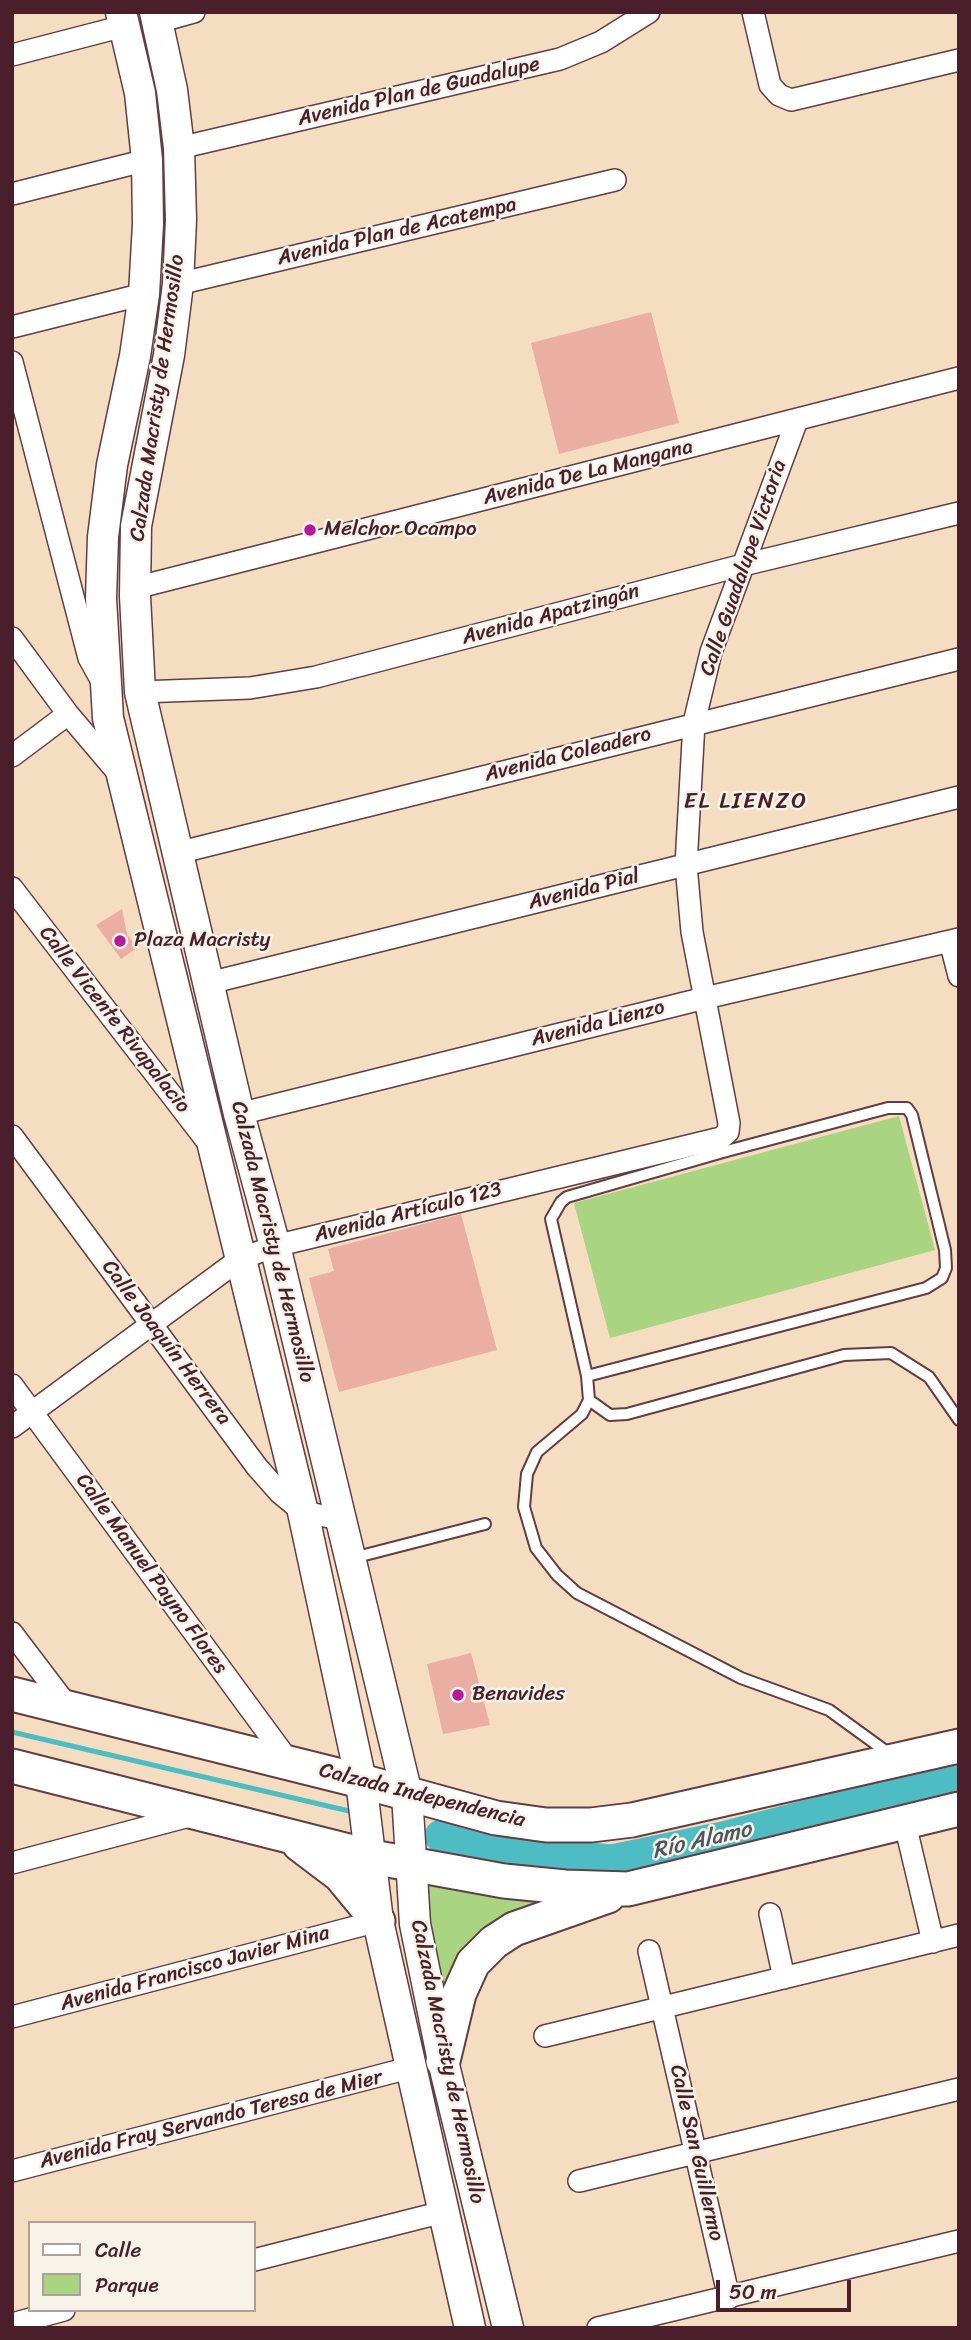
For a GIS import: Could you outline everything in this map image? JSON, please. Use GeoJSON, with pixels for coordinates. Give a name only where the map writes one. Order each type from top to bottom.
{"type":"FeatureCollection","features":[{"type":"Feature","properties":{"kind":"main road","name":"Calzada Macristy de Hermosillo"},"geometry":{"type":"LineString","coordinates":[[156,17],[172,90],[179,148],[178,284],[136,526],[135,588],[140,692],[239,1114],[275,1246],[407,1794],[415,1924],[443,2061],[508,2328]]}},
{"type":"Feature","properties":{"kind":"main road","name":"Calzada Macristy de Hermosillo"},"geometry":{"type":"LineString","coordinates":[[122,19],[140,93],[147,160],[144,294],[112,465],[103,537],[105,687],[121,776],[303,1512],[361,1781],[378,1921],[470,2328]]}},
{"type":"Feature","properties":{"kind":"main road"},"geometry":{"type":"LineString","coordinates":[[103,652],[115,671],[140,692]]}},
{"type":"Feature","properties":{"kind":"main road","name":"Calzada Independencia"},"geometry":{"type":"LineString","coordinates":[[12,1694],[361,1781],[496,1818],[546,1825],[591,1825],[632,1820],[959,1746]]}},
{"type":"Feature","properties":{"kind":"main road"},"geometry":{"type":"LineString","coordinates":[[12,1766],[412,1865],[504,1881],[628,1889]]}},
{"type":"Feature","properties":{"kind":"main road"},"geometry":{"type":"LineString","coordinates":[[443,2061],[459,1994],[473,1963],[494,1942],[514,1929],[628,1889],[959,1809]]}},
{"type":"Feature","properties":{"kind":"main road"},"geometry":{"type":"LineString","coordinates":[[283,1833],[340,1875],[378,1921]]}},
{"type":"Feature","properties":{"kind":"street"},"geometry":{"type":"LineString","coordinates":[[156,17],[194,12]]}},
{"type":"Feature","properties":{"kind":"street","name":"Avenida Plan de Guadalupe"},"geometry":{"type":"LineString","coordinates":[[179,148],[560,59],[601,42],[649,12]]}},
{"type":"Feature","properties":{"kind":"street"},"geometry":{"type":"LineString","coordinates":[[753,12],[770,85],[779,95],[791,100],[959,60]]}},
{"type":"Feature","properties":{"kind":"street"},"geometry":{"type":"LineString","coordinates":[[12,55],[122,19]]}},
{"type":"Feature","properties":{"kind":"street"},"geometry":{"type":"LineString","coordinates":[[12,194],[147,160]]}},
{"type":"Feature","properties":{"kind":"street","name":"Avenida Plan de Acatempa"},"geometry":{"type":"LineString","coordinates":[[178,284],[615,180]]}},
{"type":"Feature","properties":{"kind":"street"},"geometry":{"type":"LineString","coordinates":[[12,327],[144,294]]}},
{"type":"Feature","properties":{"kind":"street"},"geometry":{"type":"LineString","coordinates":[[12,362],[18,395],[89,658],[105,687]]}},
{"type":"Feature","properties":{"kind":"street","name":"Avenida De La Mangana"},"geometry":{"type":"LineString","coordinates":[[135,588],[959,378]]}},
{"type":"Feature","properties":{"kind":"street","name":"Calle Guadalupe Victoria"},"geometry":{"type":"LineString","coordinates":[[726,1142],[729,1123],[692,932],[686,865],[694,723],[711,652],[797,420]]}},
{"type":"Feature","properties":{"kind":"street","name":"Avenida Apatzingán"},"geometry":{"type":"LineString","coordinates":[[140,692],[250,688],[316,677],[743,565],[959,513]]}},
{"type":"Feature","properties":{"kind":"street"},"geometry":{"type":"LineString","coordinates":[[12,638],[68,714],[121,776]]}},
{"type":"Feature","properties":{"kind":"street","name":"Avenida Coleadero"},"geometry":{"type":"LineString","coordinates":[[177,853],[959,659]]}},
{"type":"Feature","properties":{"kind":"street"},"geometry":{"type":"LineString","coordinates":[[12,756],[68,714]]}},
{"type":"Feature","properties":{"kind":"street","name":"Avenida Pial"},"geometry":{"type":"LineString","coordinates":[[209,983],[959,797]]}},
{"type":"Feature","properties":{"kind":"street","name":"Calle Vicente Rivapalacio"},"geometry":{"type":"LineString","coordinates":[[12,888],[215,1152]]}},
{"type":"Feature","properties":{"kind":"street"},"geometry":{"type":"LineString","coordinates":[[954,940],[959,976]]}},
{"type":"Feature","properties":{"kind":"street","name":"Avenida Lienzo"},"geometry":{"type":"LineString","coordinates":[[239,1114],[705,998],[954,940]]}},
{"type":"Feature","properties":{"kind":"street","name":"Calle Joaquín Herrera"},"geometry":{"type":"LineString","coordinates":[[12,1136],[257,1467],[280,1493],[303,1512]]}},
{"type":"Feature","properties":{"kind":"street","name":"Avenida Artículo 123"},"geometry":{"type":"LineString","coordinates":[[12,1427],[240,1259],[275,1246],[721,1138],[726,1142]]}},
{"type":"Feature","properties":{"kind":"street","name":"Calle Manuel Payno Flores"},"geometry":{"type":"LineString","coordinates":[[12,1385],[290,1763]]}},
{"type":"Feature","properties":{"kind":"street"},"geometry":{"type":"LineString","coordinates":[[303,1512],[340,1519]]}},
{"type":"Feature","properties":{"kind":"street"},"geometry":{"type":"LineString","coordinates":[[12,1633],[69,1708]]}},
{"type":"Feature","properties":{"kind":"street"},"geometry":{"type":"LineString","coordinates":[[12,1863],[201,1813]]}},
{"type":"Feature","properties":{"kind":"street"},"geometry":{"type":"LineString","coordinates":[[905,1824],[933,1942]]}},
{"type":"Feature","properties":{"kind":"street"},"geometry":{"type":"LineString","coordinates":[[770,1914],[783,1978]]}},
{"type":"Feature","properties":{"kind":"street","name":"Avenida Francisco Javier Mina"},"geometry":{"type":"LineString","coordinates":[[12,2017],[378,1921]]}},
{"type":"Feature","properties":{"kind":"street"},"geometry":{"type":"LineString","coordinates":[[545,2036],[959,1935]]}},
{"type":"Feature","properties":{"kind":"street","name":"Calle San Guillermo"},"geometry":{"type":"LineString","coordinates":[[649,1951],[729,2298]]}},
{"type":"Feature","properties":{"kind":"street","name":"Avenida Fray Servando Teresa de Mier"},"geometry":{"type":"LineString","coordinates":[[12,2171],[410,2068]]}},
{"type":"Feature","properties":{"kind":"street"},"geometry":{"type":"LineString","coordinates":[[579,2181],[959,2089]]}},
{"type":"Feature","properties":{"kind":"street"},"geometry":{"type":"LineString","coordinates":[[256,2259],[443,2212]]}},
{"type":"Feature","properties":{"kind":"street"},"geometry":{"type":"LineString","coordinates":[[598,2328],[959,2241]]}},
{"type":"Feature","properties":{"kind":"street"},"geometry":{"type":"LineString","coordinates":[[12,2324],[57,2312]]}},
{"type":"Feature","properties":{"kind":"lane"},"geometry":{"type":"LineString","coordinates":[[587,1376],[926,1288],[942,1278],[946,1268],[944,1250],[912,1115],[907,1108],[888,1108],[726,1142],[567,1197],[552,1213],[558,1260],[587,1376],[589,1400],[582,1413],[537,1452],[527,1474],[524,1507],[536,1548],[557,1575],[576,1593],[741,1678],[829,1710],[899,1761]]}},
{"type":"Feature","properties":{"kind":"lane"},"geometry":{"type":"LineString","coordinates":[[589,1400],[610,1415],[627,1414],[844,1355],[891,1353],[929,1377],[959,1420]]}},
{"type":"Feature","properties":{"kind":"lane"},"geometry":{"type":"LineString","coordinates":[[351,1559],[485,1524]]}},
{"type":"Feature","properties":{"kind":"green space"},"geometry":{"type":"Polygon","coordinates":[[[899,1116],[935,1250],[610,1338],[574,1203],[899,1116]]]}},
{"type":"Feature","properties":{"kind":"green space"},"geometry":{"type":"Polygon","coordinates":[[[425,1884],[569,1900],[484,1934],[445,2011],[430,1933],[425,1884]]]}},
{"type":"Feature","properties":{"kind":"building"},"geometry":{"type":"Polygon","coordinates":[[[651,312],[679,423],[559,454],[531,343],[651,312]]]}},
{"type":"Feature","properties":{"kind":"building","name":"Plaza Macristy"},"geometry":{"type":"Polygon","coordinates":[[[122,909],[127,934],[137,948],[121,959],[96,925],[122,909]]]}},
{"type":"Feature","properties":{"kind":"building"},"geometry":{"type":"Polygon","coordinates":[[[461,1214],[497,1350],[339,1392],[309,1278],[334,1271],[328,1249],[461,1214]]]}},
{"type":"Feature","properties":{"kind":"building","name":"Benavides"},"geometry":{"type":"Polygon","coordinates":[[[471,1653],[490,1725],[443,1734],[427,1664],[471,1653]]]}},
{"type":"Feature","properties":{"kind":"waterway"},"geometry":{"type":"LineString","coordinates":[[12,1732],[349,1811]]}},
{"type":"Feature","properties":{"kind":"waterway","name":"Río Alamo"},"geometry":{"type":"LineString","coordinates":[[441,1836],[500,1851],[612,1861],[723,1838],[959,1777]]}},
{"type":"Feature","properties":{"kind":"place","name":"Melchor Ocampo"},"geometry":{"type":"Point","coordinates":[310,530]}},
{"type":"Feature","properties":{"kind":"place","name":"Plaza Macristy"},"geometry":{"type":"Point","coordinates":[120,941]}},
{"type":"Feature","properties":{"kind":"place","name":"Benavides"},"geometry":{"type":"Point","coordinates":[458,1695]}},
{"type":"Feature","properties":{"kind":"district","name":"EL LIENZO"},"geometry":{"type":"Point","coordinates":[746,802]}}]}
